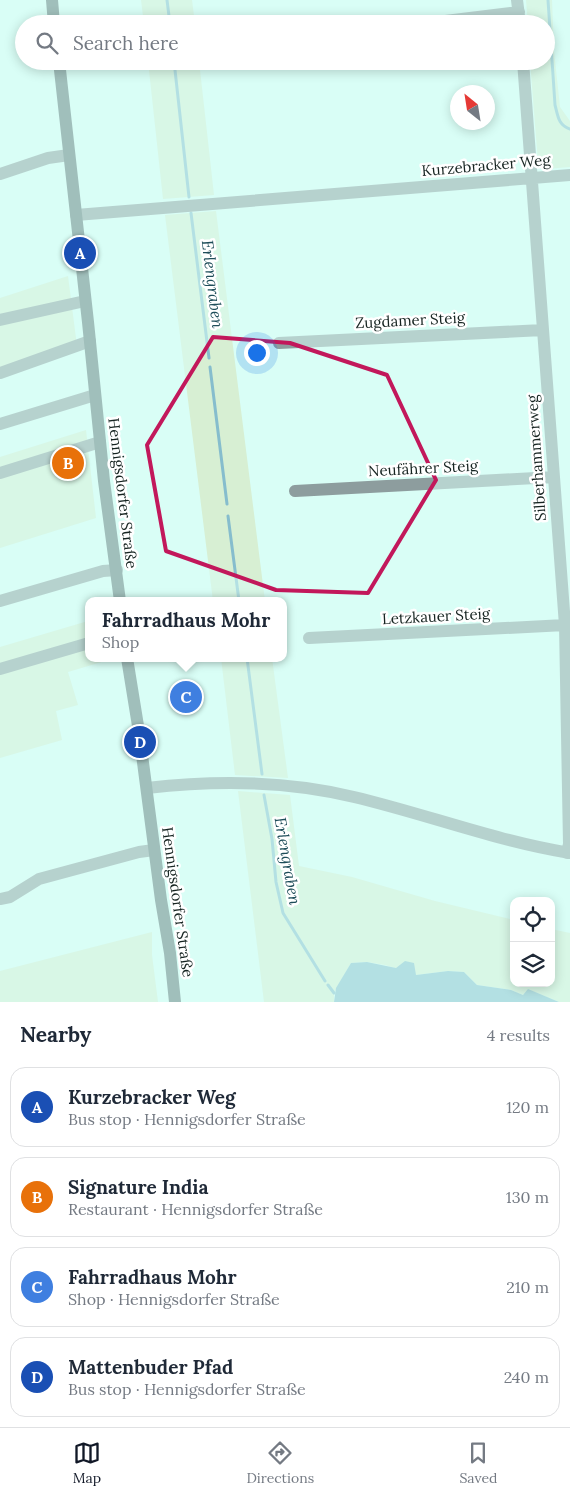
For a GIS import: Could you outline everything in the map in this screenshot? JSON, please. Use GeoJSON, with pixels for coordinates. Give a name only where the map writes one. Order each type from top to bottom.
{"type":"FeatureCollection","features":[{"type":"Feature","properties":{"kind":"main road"},"geometry":{"type":"LineString","coordinates":[[52,0],[53,15]]}},
{"type":"Feature","properties":{"kind":"main road","name":"Hennigsdorfer Straße"},"geometry":{"type":"LineString","coordinates":[[60,70],[104,481],[120,597]]}},
{"type":"Feature","properties":{"kind":"main road","name":"Hennigsdorfer Straße"},"geometry":{"type":"LineString","coordinates":[[128,662],[170,952],[175,1002]]}},
{"type":"Feature","properties":{"kind":"street"},"geometry":{"type":"LineString","coordinates":[[494,15],[519,12]]}},
{"type":"Feature","properties":{"kind":"street","name":"Silberhammerweg"},"geometry":{"type":"LineString","coordinates":[[524,70],[565,625],[568,853]]}},
{"type":"Feature","properties":{"kind":"street"},"geometry":{"type":"LineString","coordinates":[[0,174],[48,158],[69,155]]}},
{"type":"Feature","properties":{"kind":"street","name":"Kurzebracker Weg"},"geometry":{"type":"LineString","coordinates":[[76,215],[570,175]]}},
{"type":"Feature","properties":{"kind":"street"},"geometry":{"type":"LineString","coordinates":[[0,320],[85,301]]}},
{"type":"Feature","properties":{"kind":"street","name":"Zugdamer Steig"},"geometry":{"type":"LineString","coordinates":[[279,343],[543,330]]}},
{"type":"Feature","properties":{"kind":"street"},"geometry":{"type":"LineString","coordinates":[[0,373],[90,341]]}},
{"type":"Feature","properties":{"kind":"street"},"geometry":{"type":"LineString","coordinates":[[0,424],[95,395]]}},
{"type":"Feature","properties":{"kind":"street"},"geometry":{"type":"LineString","coordinates":[[0,473],[100,442]]}},
{"type":"Feature","properties":{"kind":"street","name":"Neufährer Steig"},"geometry":{"type":"LineString","coordinates":[[295,490],[554,477]]}},
{"type":"Feature","properties":{"kind":"street"},"geometry":{"type":"LineString","coordinates":[[0,601],[103,571],[117,570]]}},
{"type":"Feature","properties":{"kind":"street","name":"Letzkauer Steig"},"geometry":{"type":"LineString","coordinates":[[309,638],[565,625]]}},
{"type":"Feature","properties":{"kind":"street"},"geometry":{"type":"LineString","coordinates":[[0,669],[85,644]]}},
{"type":"Feature","properties":{"kind":"street"},"geometry":{"type":"LineString","coordinates":[[146,788],[229,782],[271,784],[316,790],[352,796],[468,830],[568,853]]}},
{"type":"Feature","properties":{"kind":"street"},"geometry":{"type":"LineString","coordinates":[[0,899],[10,897],[39,879],[139,852],[154,850]]}},
{"type":"Feature","properties":{"kind":"highlighted area"},"geometry":{"type":"Polygon","coordinates":[[[213,337],[290,343],[387,375],[436,480],[368,593],[276,590],[166,551],[147,445],[213,337]]]}},
{"type":"Feature","properties":{"kind":"green space"},"geometry":{"type":"Polygon","coordinates":[[[141,0],[192,0],[194,15],[143,15],[141,0]]]}},
{"type":"Feature","properties":{"kind":"green space"},"geometry":{"type":"Polygon","coordinates":[[[526,0],[552,0],[553,15],[527,15],[526,0]]]}},
{"type":"Feature","properties":{"kind":"green space"},"geometry":{"type":"Polygon","coordinates":[[[555,60],[560,107],[570,121],[570,167],[546,169],[538,162],[531,70],[555,70],[555,60]]]}},
{"type":"Feature","properties":{"kind":"green space"},"geometry":{"type":"Polygon","coordinates":[[[149,70],[200,70],[214,195],[163,199],[149,70]]]}},
{"type":"Feature","properties":{"kind":"green space"},"geometry":{"type":"Polygon","coordinates":[[[216,211],[264,597],[213,597],[165,215],[216,211]]]}},
{"type":"Feature","properties":{"kind":"green space"},"geometry":{"type":"Polygon","coordinates":[[[68,276],[77,346],[0,370],[0,298],[68,276]]]}},
{"type":"Feature","properties":{"kind":"green space"},"geometry":{"type":"Polygon","coordinates":[[[86,430],[96,518],[0,548],[0,457],[86,430]]]}},
{"type":"Feature","properties":{"kind":"green space"},"geometry":{"type":"Polygon","coordinates":[[[85,622],[85,662],[102,662],[68,672],[78,705],[56,711],[62,740],[0,758],[0,647],[85,622]]]}},
{"type":"Feature","properties":{"kind":"green space"},"geometry":{"type":"Polygon","coordinates":[[[221,662],[273,662],[288,778],[235,775],[221,662]]]}},
{"type":"Feature","properties":{"kind":"green space"},"geometry":{"type":"Polygon","coordinates":[[[238,791],[290,795],[299,866],[352,877],[435,901],[510,919],[510,987],[555,987],[555,930],[570,933],[570,1002],[559,1002],[529,990],[523,995],[511,990],[477,985],[464,972],[448,971],[416,975],[385,965],[367,962],[351,963],[334,993],[334,1002],[264,1002],[238,791]]]}},
{"type":"Feature","properties":{"kind":"green space"},"geometry":{"type":"Polygon","coordinates":[[[152,932],[152,955],[158,1002],[0,1002],[0,971],[152,932]]]}},
{"type":"Feature","properties":{"kind":"water"},"geometry":{"type":"Polygon","coordinates":[[[405,961],[414,963],[416,975],[448,971],[464,972],[477,985],[511,990],[523,995],[528,989],[559,1002],[334,1002],[336,988],[351,963],[367,962],[396,968],[405,961]]]}},
{"type":"Feature","properties":{"kind":"waterway","name":"Erlengraben"},"geometry":{"type":"LineString","coordinates":[[167,0],[169,15]]}},
{"type":"Feature","properties":{"kind":"waterway"},"geometry":{"type":"LineString","coordinates":[[548,0],[549,15]]}},
{"type":"Feature","properties":{"kind":"waterway","name":"Erlengraben"},"geometry":{"type":"LineString","coordinates":[[175,70],[189,197]]}},
{"type":"Feature","properties":{"kind":"waterway"},"geometry":{"type":"LineString","coordinates":[[553,70],[555,105],[558,116],[561,123],[570,129]]}},
{"type":"Feature","properties":{"kind":"waterway","name":"Erlengraben"},"geometry":{"type":"LineString","coordinates":[[191,213],[209,358]]}},
{"type":"Feature","properties":{"kind":"waterway","name":"Erlengraben"},"geometry":{"type":"LineString","coordinates":[[210,367],[227,504]]}},
{"type":"Feature","properties":{"kind":"waterway","name":"Erlengraben"},"geometry":{"type":"LineString","coordinates":[[228,516],[238,597]]}},
{"type":"Feature","properties":{"kind":"waterway","name":"Erlengraben"},"geometry":{"type":"LineString","coordinates":[[248,662],[262,774]]}},
{"type":"Feature","properties":{"kind":"waterway","name":"Erlengraben"},"geometry":{"type":"LineString","coordinates":[[264,795],[272,839],[276,882],[283,913],[325,981]]}},
{"type":"Feature","properties":{"kind":"waterway","name":"Erlengraben"},"geometry":{"type":"LineString","coordinates":[[328,985],[334,993]]}},
{"type":"Feature","properties":{"kind":"place","name":"Kurzebracker Weg"},"geometry":{"type":"Point","coordinates":[80,253]}},
{"type":"Feature","properties":{"kind":"place","name":"Signature India"},"geometry":{"type":"Point","coordinates":[68,463]}},
{"type":"Feature","properties":{"kind":"place","name":"Fahrradhaus Mohr"},"geometry":{"type":"Point","coordinates":[186,697]}},
{"type":"Feature","properties":{"kind":"place","name":"Mattenbuder Pfad"},"geometry":{"type":"Point","coordinates":[140,742]}}]}
